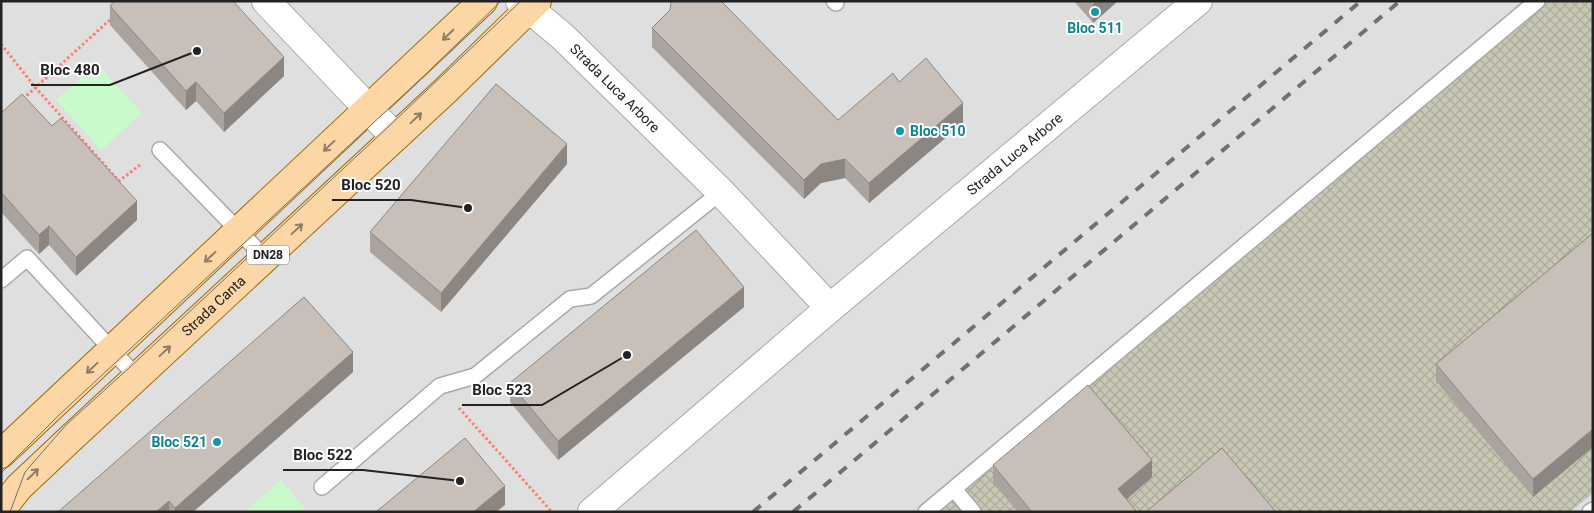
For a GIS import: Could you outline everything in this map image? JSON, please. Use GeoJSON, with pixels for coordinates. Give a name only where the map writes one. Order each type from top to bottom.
{"type":"FeatureCollection","features":[{"type":"Feature","properties":{"kind":"main road","name":"DN28"},"geometry":{"type":"LineString","coordinates":[[1,454],[483,1]]}},
{"type":"Feature","properties":{"kind":"main road","name":"Strada Canta"},"geometry":{"type":"LineString","coordinates":[[4,501],[395,137],[529,4]]}},
{"type":"Feature","properties":{"kind":"street"},"geometry":{"type":"LineString","coordinates":[[266,1],[395,137]]}},
{"type":"Feature","properties":{"kind":"street","name":"Strada Luca Arbore"},"geometry":{"type":"LineString","coordinates":[[596,511],[830,308],[1198,1]]}},
{"type":"Feature","properties":{"kind":"street","name":"Strada Luca Arbore"},"geometry":{"type":"LineString","coordinates":[[529,4],[721,192],[830,308]]}},
{"type":"Feature","properties":{"kind":"lane"},"geometry":{"type":"LineString","coordinates":[[926,512],[1537,1]]}},
{"type":"Feature","properties":{"kind":"lane"},"geometry":{"type":"LineString","coordinates":[[160,150],[265,258]]}},
{"type":"Feature","properties":{"kind":"lane"},"geometry":{"type":"LineString","coordinates":[[322,486],[440,386],[475,376],[570,299],[592,296],[721,192]]}},
{"type":"Feature","properties":{"kind":"lane"},"geometry":{"type":"LineString","coordinates":[[1,280],[27,258],[137,377]]}},
{"type":"Feature","properties":{"kind":"lane"},"geometry":{"type":"LineString","coordinates":[[954,488],[973,512]]}},
{"type":"Feature","properties":{"kind":"path"},"geometry":{"type":"LineString","coordinates":[[22,100],[115,14]]}},
{"type":"Feature","properties":{"kind":"path"},"geometry":{"type":"LineString","coordinates":[[1,44],[36,87],[119,180],[160,150]]}},
{"type":"Feature","properties":{"kind":"path"},"geometry":{"type":"LineString","coordinates":[[440,386],[552,512]]}},
{"type":"Feature","properties":{"kind":"shaded area"},"geometry":{"type":"Polygon","coordinates":[[[1,1],[1593,1],[1593,512],[1,512],[1,1]]]}},
{"type":"Feature","properties":{"kind":"shaded area"},"geometry":{"type":"Polygon","coordinates":[[[1549,1],[1593,1],[1593,493],[1570,512],[927,512],[1549,1]]]}},
{"type":"Feature","properties":{"kind":"green space"},"geometry":{"type":"Polygon","coordinates":[[[97,64],[142,113],[101,150],[56,100],[97,64]]]}},
{"type":"Feature","properties":{"kind":"green space"},"geometry":{"type":"Polygon","coordinates":[[[281,480],[308,512],[245,512],[281,480]]]}},
{"type":"Feature","properties":{"kind":"building"},"geometry":{"type":"Polygon","coordinates":[[[114,1],[233,1],[284,57],[224,113],[196,82],[186,91],[110,6],[114,1]]]}},
{"type":"Feature","properties":{"kind":"building"},"geometry":{"type":"Polygon","coordinates":[[[671,1],[721,1],[838,120],[893,73],[899,82],[926,58],[963,103],[869,183],[845,159],[821,164],[804,180],[652,28],[670,10],[671,1]]]}},
{"type":"Feature","properties":{"kind":"building"},"geometry":{"type":"Polygon","coordinates":[[[496,84],[567,144],[441,293],[370,232],[496,84]]]}},
{"type":"Feature","properties":{"kind":"building"},"geometry":{"type":"Polygon","coordinates":[[[22,94],[52,126],[61,118],[137,201],[76,257],[49,226],[39,235],[1,192],[1,113],[22,94]]]}},
{"type":"Feature","properties":{"kind":"building"},"geometry":{"type":"Polygon","coordinates":[[[696,230],[744,287],[558,441],[510,383],[696,230]]]}},
{"type":"Feature","properties":{"kind":"building"},"geometry":{"type":"Polygon","coordinates":[[[1593,233],[1593,429],[1533,479],[1436,364],[1593,233]]]}},
{"type":"Feature","properties":{"kind":"building","name":"Bloc 521"},"geometry":{"type":"Polygon","coordinates":[[[304,297],[353,352],[175,508],[169,501],[156,512],[58,512],[304,297]]]}},
{"type":"Feature","properties":{"kind":"building"},"geometry":{"type":"Polygon","coordinates":[[[1088,385],[1152,460],[1118,489],[1137,512],[1032,512],[993,465],[1088,385]]]}},
{"type":"Feature","properties":{"kind":"building"},"geometry":{"type":"Polygon","coordinates":[[[465,438],[505,486],[473,512],[376,512],[465,438]]]}},
{"type":"Feature","properties":{"kind":"building"},"geometry":{"type":"Polygon","coordinates":[[[1222,448],[1276,512],[1146,512],[1222,448]]]}},
{"type":"Feature","properties":{"kind":"tram line"},"geometry":{"type":"LineString","coordinates":[[1,473],[58,416],[427,73],[501,1]]}},
{"type":"Feature","properties":{"kind":"tram line"},"geometry":{"type":"LineString","coordinates":[[10,512],[25,472],[66,425],[387,128],[521,1]]}},
{"type":"Feature","properties":{"kind":"railway"},"geometry":{"type":"LineString","coordinates":[[753,512],[1361,1]]}},
{"type":"Feature","properties":{"kind":"railway"},"geometry":{"type":"LineString","coordinates":[[793,512],[1400,1]]}},
{"type":"Feature","properties":{"kind":"place","name":"Bloc 511"},"geometry":{"type":"Point","coordinates":[1095,12]}},
{"type":"Feature","properties":{"kind":"place","name":"Bloc 480"},"geometry":{"type":"Point","coordinates":[197,51]}},
{"type":"Feature","properties":{"kind":"place","name":"Bloc 510"},"geometry":{"type":"Point","coordinates":[900,131]}},
{"type":"Feature","properties":{"kind":"place","name":"Bloc 520"},"geometry":{"type":"Point","coordinates":[468,208]}},
{"type":"Feature","properties":{"kind":"place","name":"Bloc 523"},"geometry":{"type":"Point","coordinates":[627,355]}},
{"type":"Feature","properties":{"kind":"place","name":"Bloc 521"},"geometry":{"type":"Point","coordinates":[217,442]}},
{"type":"Feature","properties":{"kind":"place","name":"Bloc 522"},"geometry":{"type":"Point","coordinates":[460,481]}}]}
